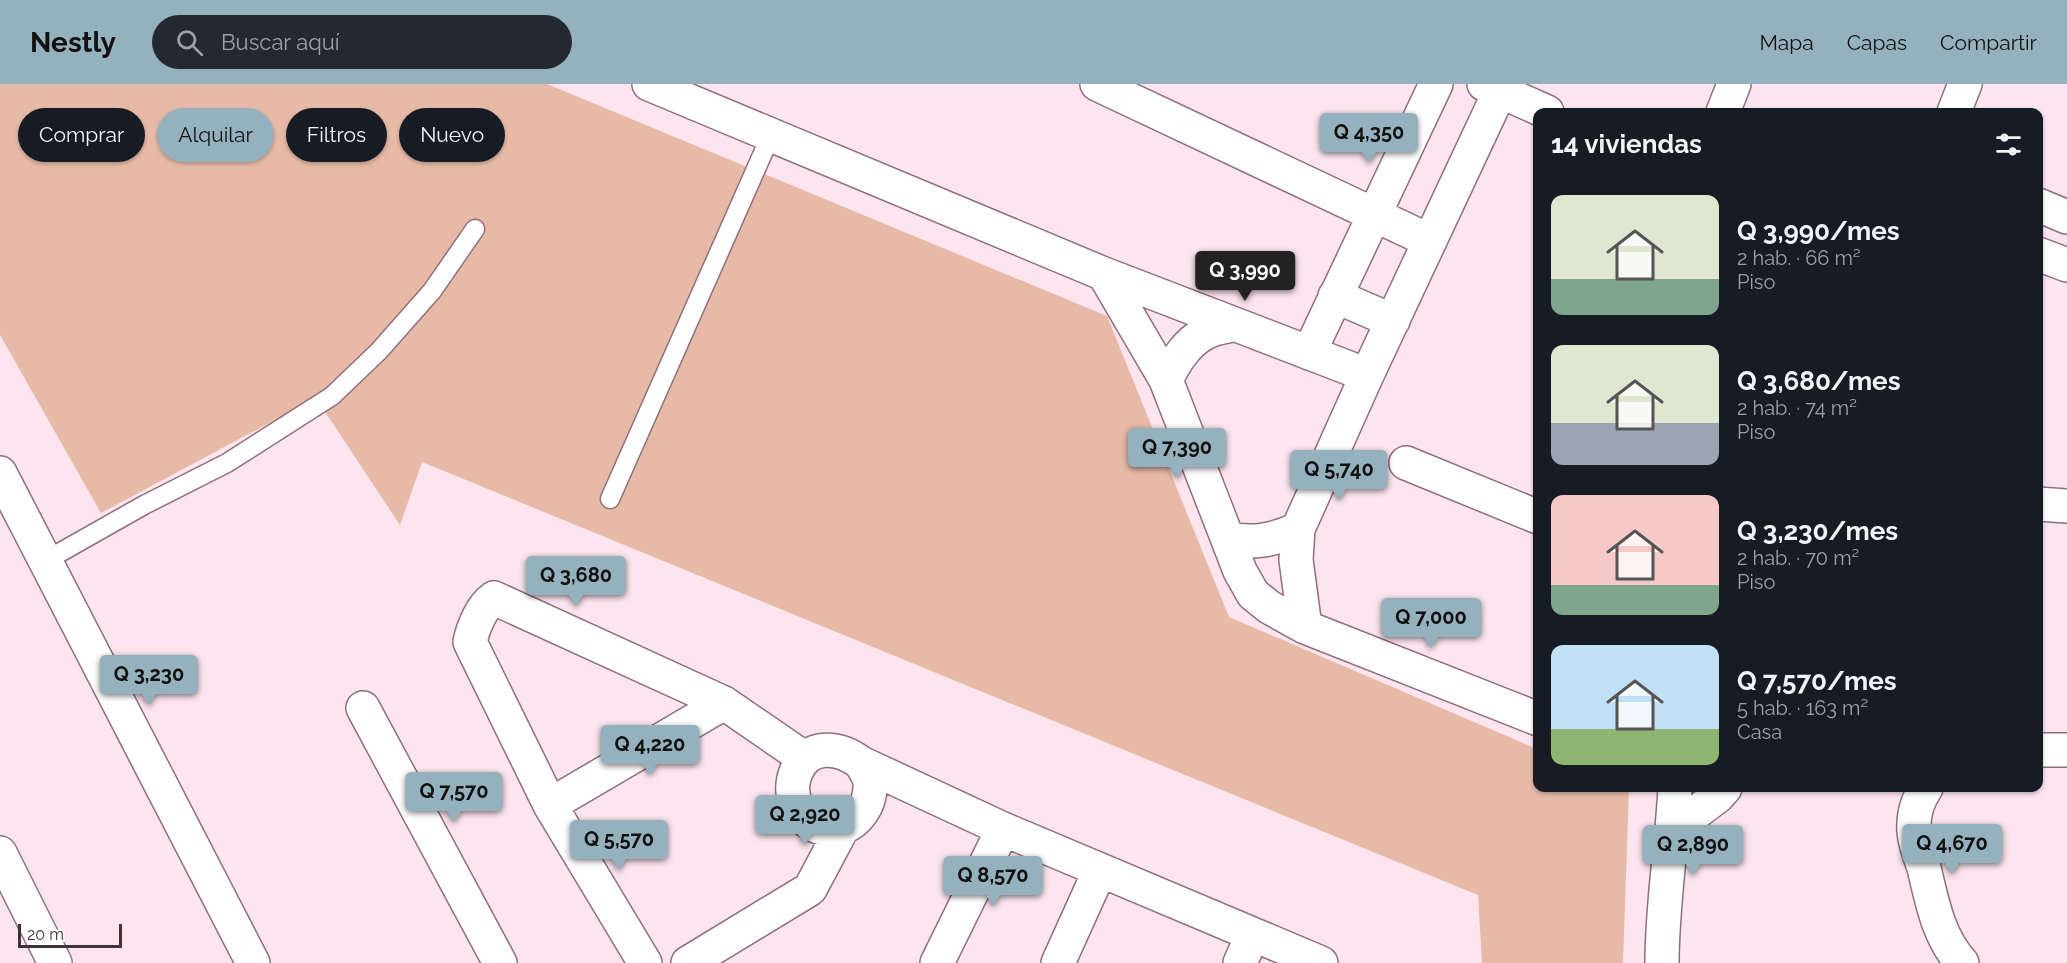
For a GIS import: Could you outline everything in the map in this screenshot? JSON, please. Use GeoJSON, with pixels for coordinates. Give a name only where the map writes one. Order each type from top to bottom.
{"type":"FeatureCollection","features":[{"type":"Feature","properties":{"kind":"street"},"geometry":{"type":"LineString","coordinates":[[649,84],[1104,274],[1367,375]]}},
{"type":"Feature","properties":{"kind":"street"},"geometry":{"type":"LineString","coordinates":[[1097,84],[1430,241]]}},
{"type":"Feature","properties":{"kind":"street"},"geometry":{"type":"LineString","coordinates":[[1309,352],[1436,84]]}},
{"type":"Feature","properties":{"kind":"street"},"geometry":{"type":"LineString","coordinates":[[1725,108],[1734,84]]}},
{"type":"Feature","properties":{"kind":"street"},"geometry":{"type":"LineString","coordinates":[[1956,108],[1965,84]]}},
{"type":"Feature","properties":{"kind":"street"},"geometry":{"type":"LineString","coordinates":[[1305,627],[1296,560],[1298,529],[1430,241],[1492,88],[1537,108]]}},
{"type":"Feature","properties":{"kind":"street"},"geometry":{"type":"LineString","coordinates":[[2043,208],[2067,217]]}},
{"type":"Feature","properties":{"kind":"street"},"geometry":{"type":"LineString","coordinates":[[2043,256],[2067,265]]}},
{"type":"Feature","properties":{"kind":"street"},"geometry":{"type":"LineString","coordinates":[[1104,274],[1166,380],[1240,571],[1253,594],[1269,607],[1305,627],[1533,717]]}},
{"type":"Feature","properties":{"kind":"street"},"geometry":{"type":"LineString","coordinates":[[1335,296],[1393,321]]}},
{"type":"Feature","properties":{"kind":"street"},"geometry":{"type":"LineString","coordinates":[[1166,380],[1177,357],[1205,332],[1233,324]]}},
{"type":"Feature","properties":{"kind":"street"},"geometry":{"type":"LineString","coordinates":[[1406,463],[1533,515]]}},
{"type":"Feature","properties":{"kind":"street"},"geometry":{"type":"LineString","coordinates":[[0,473],[253,963]]}},
{"type":"Feature","properties":{"kind":"street"},"geometry":{"type":"LineString","coordinates":[[2043,504],[2067,506]]}},
{"type":"Feature","properties":{"kind":"street"},"geometry":{"type":"LineString","coordinates":[[1228,539],[1245,543],[1262,541],[1283,536],[1298,529]]}},
{"type":"Feature","properties":{"kind":"street"},"geometry":{"type":"LineString","coordinates":[[645,963],[550,805],[470,642],[471,633],[487,603],[494,598],[724,703],[804,758]]}},
{"type":"Feature","properties":{"kind":"street"},"geometry":{"type":"LineString","coordinates":[[550,805],[724,703]]}},
{"type":"Feature","properties":{"kind":"street"},"geometry":{"type":"LineString","coordinates":[[363,708],[500,963]]}},
{"type":"Feature","properties":{"kind":"street"},"geometry":{"type":"LineString","coordinates":[[861,763],[870,783],[867,807],[857,819],[843,827],[829,829],[814,825],[801,815],[794,802],[792,787],[796,771],[804,758],[818,752],[834,750],[849,753],[861,763],[1003,829],[1100,870],[1246,949],[1321,963]]}},
{"type":"Feature","properties":{"kind":"street"},"geometry":{"type":"LineString","coordinates":[[2043,750],[2067,750]]}},
{"type":"Feature","properties":{"kind":"street"},"geometry":{"type":"LineString","coordinates":[[1662,963],[1662,924],[1676,792]]}},
{"type":"Feature","properties":{"kind":"street"},"geometry":{"type":"LineString","coordinates":[[1673,830],[1722,792]]}},
{"type":"Feature","properties":{"kind":"street"},"geometry":{"type":"LineString","coordinates":[[1923,792],[1915,814],[1914,833],[1945,939],[1962,963]]}},
{"type":"Feature","properties":{"kind":"street"},"geometry":{"type":"LineString","coordinates":[[688,963],[810,890],[843,827]]}},
{"type":"Feature","properties":{"kind":"street"},"geometry":{"type":"LineString","coordinates":[[937,963],[1003,829]]}},
{"type":"Feature","properties":{"kind":"street"},"geometry":{"type":"LineString","coordinates":[[0,853],[55,963]]}},
{"type":"Feature","properties":{"kind":"street"},"geometry":{"type":"LineString","coordinates":[[1058,963],[1100,870]]}},
{"type":"Feature","properties":{"kind":"lane"},"geometry":{"type":"LineString","coordinates":[[610,499],[771,135]]}},
{"type":"Feature","properties":{"kind":"lane"},"geometry":{"type":"LineString","coordinates":[[45,561],[144,505],[227,463],[332,396],[379,351],[432,291],[474,229]]}},
{"type":"Feature","properties":{"kind":"shaded area"},"geometry":{"type":"Polygon","coordinates":[[[0,84],[547,84],[1107,316],[1229,617],[1533,747],[1533,792],[1629,792],[1623,963],[1482,963],[1478,895],[422,462],[400,525],[316,398],[101,513],[0,335],[0,84]]]}}]}
